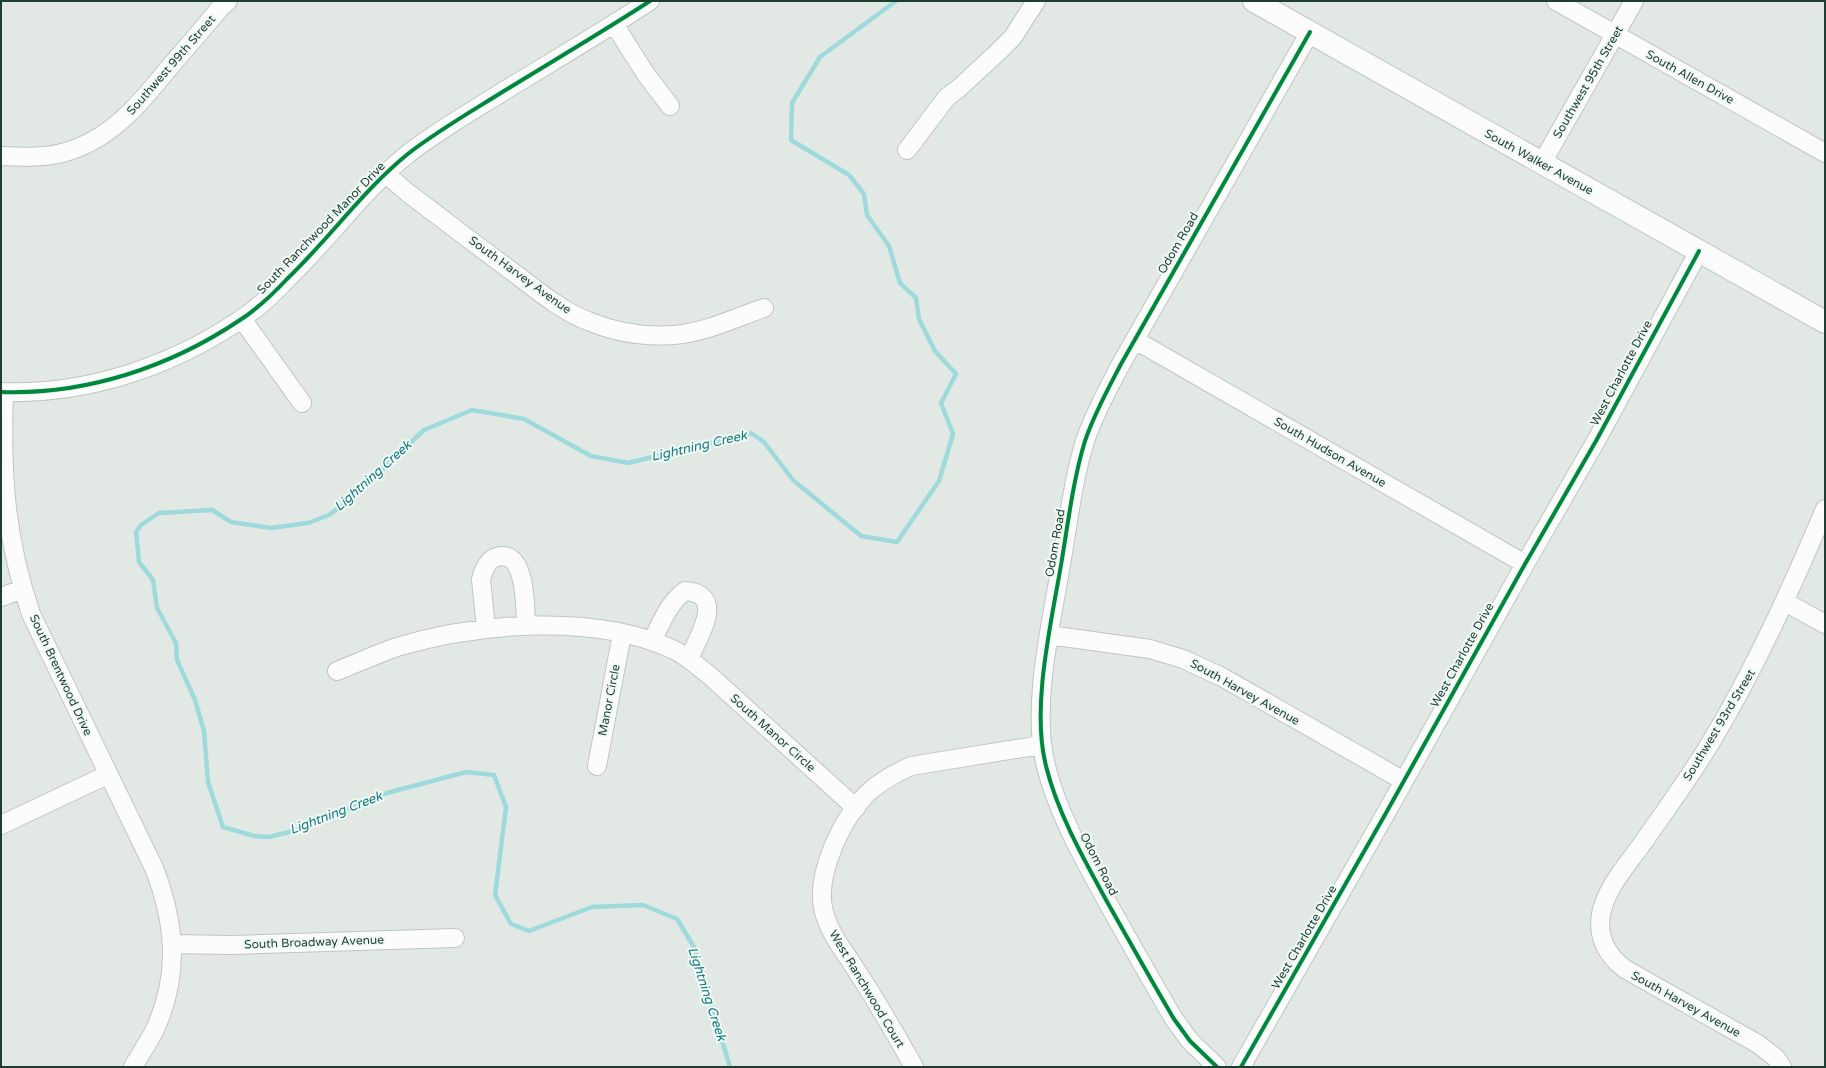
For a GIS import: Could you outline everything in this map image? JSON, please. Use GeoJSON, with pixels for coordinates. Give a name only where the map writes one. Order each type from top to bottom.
{"type":"FeatureCollection","features":[{"type":"Feature","properties":{"kind":"main road","name":"South Walker Avenue"},"geometry":{"type":"LineString","coordinates":[[1254,1],[1825,322]]}},
{"type":"Feature","properties":{"kind":"street","name":"Southwest 99th Street"},"geometry":{"type":"LineString","coordinates":[[1,156],[28,157],[61,154],[74,150],[109,131],[137,107],[220,8],[228,1]]}},
{"type":"Feature","properties":{"kind":"street","name":"South Ranchwood Manor Drive"},"geometry":{"type":"LineString","coordinates":[[2,392],[70,388],[99,382],[126,374],[154,365],[184,352],[242,319],[289,278],[336,224],[386,174],[409,154],[457,120],[650,1]]}},
{"type":"Feature","properties":{"kind":"street"},"geometry":{"type":"LineString","coordinates":[[906,150],[947,97],[975,73],[1012,37],[1036,1]]}},
{"type":"Feature","properties":{"kind":"street","name":"South Allen Drive"},"geometry":{"type":"LineString","coordinates":[[1556,1],[1825,153]]}},
{"type":"Feature","properties":{"kind":"street","name":"Southwest 95th Street"},"geometry":{"type":"LineString","coordinates":[[1542,163],[1634,1]]}},
{"type":"Feature","properties":{"kind":"street"},"geometry":{"type":"LineString","coordinates":[[614,24],[645,73],[670,106]]}},
{"type":"Feature","properties":{"kind":"street","name":"Odom Road"},"geometry":{"type":"LineString","coordinates":[[1217,1067],[1190,1041],[1174,1020],[1086,865],[1061,808],[1046,768],[1042,745],[1041,698],[1071,508],[1082,452],[1100,405],[1135,340],[1310,32]]}},
{"type":"Feature","properties":{"kind":"street","name":"South Harvey Avenue"},"geometry":{"type":"LineString","coordinates":[[386,174],[408,193],[554,303],[586,321],[600,326],[624,332],[646,335],[675,335],[702,329],[764,308]]}},
{"type":"Feature","properties":{"kind":"street","name":"West Charlotte Drive"},"geometry":{"type":"LineString","coordinates":[[1241,1067],[1596,440],[1699,251]]}},
{"type":"Feature","properties":{"kind":"street"},"geometry":{"type":"LineString","coordinates":[[242,319],[302,403]]}},
{"type":"Feature","properties":{"kind":"street","name":"South Hudson Avenue"},"geometry":{"type":"LineString","coordinates":[[1135,340],[1525,564]]}},
{"type":"Feature","properties":{"kind":"street","name":"South Brentwood Drive"},"geometry":{"type":"LineString","coordinates":[[2,392],[5,501],[13,554],[31,614],[154,868],[167,906],[173,944],[168,990],[156,1027],[133,1067]]}},
{"type":"Feature","properties":{"kind":"street","name":"Southwest 93rd Street"},"geometry":{"type":"LineString","coordinates":[[1600,932],[1601,914],[1610,891],[1710,743],[1750,675],[1785,602],[1825,509]]}},
{"type":"Feature","properties":{"kind":"street"},"geometry":{"type":"LineString","coordinates":[[486,629],[481,579],[488,564],[494,558],[499,556],[510,558],[519,568],[522,578],[526,626]]}},
{"type":"Feature","properties":{"kind":"street"},"geometry":{"type":"LineString","coordinates":[[1,597],[23,589]]}},
{"type":"Feature","properties":{"kind":"street"},"geometry":{"type":"LineString","coordinates":[[652,641],[673,601],[685,592],[700,595],[705,600],[709,610],[705,625],[689,659]]}},
{"type":"Feature","properties":{"kind":"street"},"geometry":{"type":"LineString","coordinates":[[1785,602],[1825,624]]}},
{"type":"Feature","properties":{"kind":"street","name":"South Manor Circle"},"geometry":{"type":"LineString","coordinates":[[337,671],[396,648],[428,639],[486,629],[526,626],[593,629],[652,641],[673,649],[689,659],[856,808]]}},
{"type":"Feature","properties":{"kind":"street","name":"Manor Circle"},"geometry":{"type":"LineString","coordinates":[[597,766],[622,634]]}},
{"type":"Feature","properties":{"kind":"street","name":"South Harvey Avenue"},"geometry":{"type":"LineString","coordinates":[[1050,635],[1150,649],[1183,659],[1222,677],[1404,781]]}},
{"type":"Feature","properties":{"kind":"street","name":"West Ranchwood Court"},"geometry":{"type":"LineString","coordinates":[[914,1067],[858,972],[838,944],[824,913],[821,899],[825,870],[836,840],[845,823],[869,792],[881,782],[911,766],[1042,745]]}},
{"type":"Feature","properties":{"kind":"street"},"geometry":{"type":"LineString","coordinates":[[1,825],[108,775]]}},
{"type":"Feature","properties":{"kind":"street","name":"South Harvey Avenue"},"geometry":{"type":"LineString","coordinates":[[1600,932],[1606,949],[1625,969],[1758,1044],[1776,1058],[1782,1067]]}},
{"type":"Feature","properties":{"kind":"street","name":"South Broadway Avenue"},"geometry":{"type":"LineString","coordinates":[[173,944],[232,945],[455,938]]}},
{"type":"Feature","properties":{"kind":"waterway","name":"Lightning Creek"},"geometry":{"type":"LineString","coordinates":[[730,1067],[694,947],[677,919],[643,905],[592,907],[529,931],[511,924],[495,895],[506,807],[494,775],[466,772],[387,793],[297,830],[269,837],[254,836],[223,827],[208,782],[204,731],[195,700],[177,660],[176,643],[157,608],[153,580],[139,562],[136,532],[141,525],[159,513],[212,510],[231,522],[271,528],[308,523],[329,515],[354,497],[424,430],[472,410],[524,419],[591,456],[628,463],[751,433],[764,442],[793,480],[861,536],[897,542],[939,481],[953,434],[941,403],[956,374],[935,351],[919,319],[916,298],[900,283],[889,246],[867,215],[864,194],[849,175],[791,140],[792,103],[820,57],[896,1]]}},
{"type":"Feature","properties":{"kind":"cycle path"},"geometry":{"type":"LineString","coordinates":[[1,392],[33,392],[64,389],[96,383],[126,375],[156,364],[185,352],[213,337],[246,316],[270,296],[302,264],[376,183],[409,153],[432,136],[650,1]]}},
{"type":"Feature","properties":{"kind":"cycle path"},"geometry":{"type":"LineString","coordinates":[[1217,1067],[1190,1041],[1174,1019],[1110,907],[1065,821],[1051,784],[1042,743],[1041,718],[1044,666],[1074,487],[1085,441],[1093,421],[1121,364],[1310,32]]}},
{"type":"Feature","properties":{"kind":"cycle path"},"geometry":{"type":"LineString","coordinates":[[1241,1067],[1596,441],[1699,251]]}}]}
